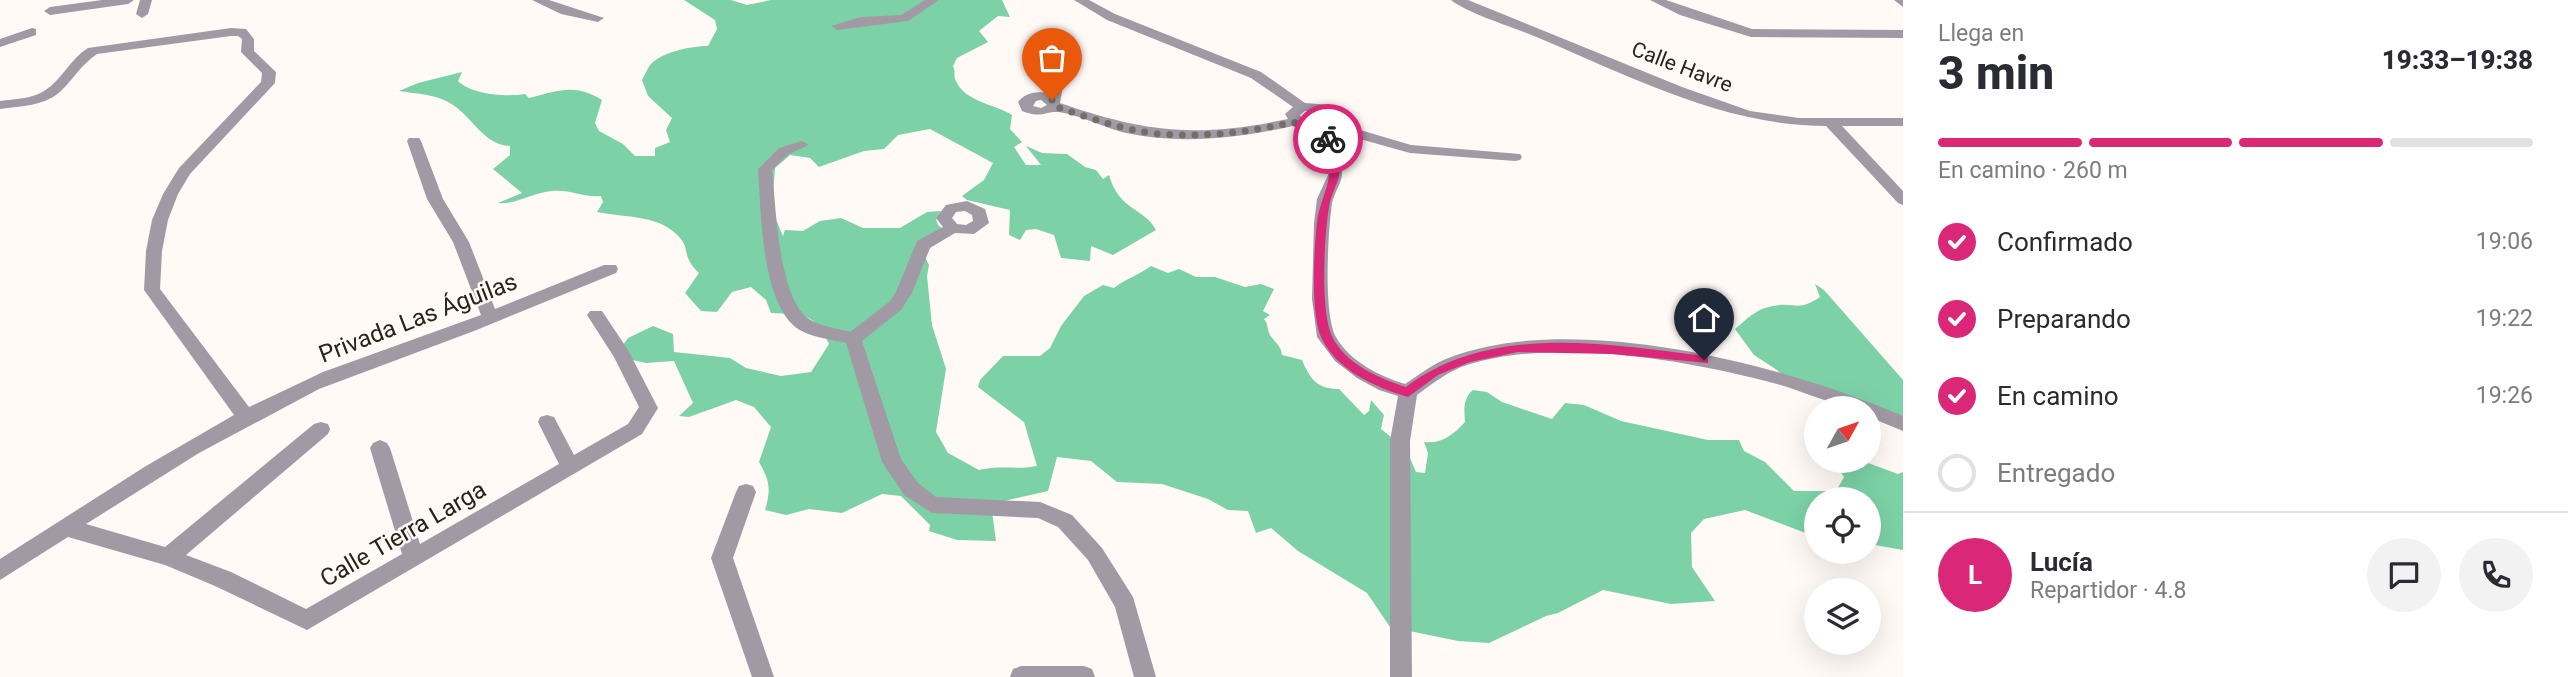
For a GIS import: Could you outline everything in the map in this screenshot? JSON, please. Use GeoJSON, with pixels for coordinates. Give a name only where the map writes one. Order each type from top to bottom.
{"type":"FeatureCollection","features":[{"type":"Feature","properties":{"kind":"street"},"geometry":{"type":"LineString","coordinates":[[53,6],[128,0]]}},
{"type":"Feature","properties":{"kind":"street"},"geometry":{"type":"LineString","coordinates":[[142,14],[146,0]]}},
{"type":"Feature","properties":{"kind":"street"},"geometry":{"type":"LineString","coordinates":[[538,0],[565,11],[598,18]]}},
{"type":"Feature","properties":{"kind":"street"},"geometry":{"type":"LineString","coordinates":[[837,26],[861,21],[904,18],[933,0]]}},
{"type":"Feature","properties":{"kind":"street"},"geometry":{"type":"LineString","coordinates":[[1080,0],[1111,17],[1256,75],[1302,107]]}},
{"type":"Feature","properties":{"kind":"street","name":"Calle Havre"},"geometry":{"type":"LineString","coordinates":[[1457,0],[1677,90],[1748,115],[1799,122],[1903,122]]}},
{"type":"Feature","properties":{"kind":"street"},"geometry":{"type":"LineString","coordinates":[[1656,0],[1684,12],[1751,33],[1903,34]]}},
{"type":"Feature","properties":{"kind":"street"},"geometry":{"type":"LineString","coordinates":[[0,43],[32,32]]}},
{"type":"Feature","properties":{"kind":"street"},"geometry":{"type":"LineString","coordinates":[[0,105],[33,100],[53,92],[80,58],[93,51],[231,32],[242,32],[248,39],[247,52],[269,72],[268,83],[210,140],[177,179],[156,228],[152,265],[152,290],[246,417]]}},
{"type":"Feature","properties":{"kind":"street"},"geometry":{"type":"LineString","coordinates":[[1065,43],[1053,103],[1126,128],[1161,134],[1247,131],[1294,122],[1312,133],[1334,132],[1410,149],[1515,157]]}},
{"type":"Feature","properties":{"kind":"street"},"geometry":{"type":"LineString","coordinates":[[1294,122],[1292,114],[1302,107],[1318,106],[1334,111],[1344,120],[1334,132],[1335,175],[1325,199],[1322,223],[1320,299],[1326,337],[1341,356],[1363,373],[1385,385],[1408,392]]}},
{"type":"Feature","properties":{"kind":"street"},"geometry":{"type":"LineString","coordinates":[[1830,122],[1903,200]]}},
{"type":"Feature","properties":{"kind":"street"},"geometry":{"type":"LineString","coordinates":[[414,141],[435,199],[461,242],[491,317]]}},
{"type":"Feature","properties":{"kind":"street"},"geometry":{"type":"LineString","coordinates":[[802,145],[784,151],[765,169],[774,255],[789,311],[802,323],[853,339]]}},
{"type":"Feature","properties":{"kind":"street"},"geometry":{"type":"LineString","coordinates":[[853,339],[895,306],[904,293],[923,246],[952,228]]}},
{"type":"Feature","properties":{"kind":"street","name":"Privada Las Águilas"},"geometry":{"type":"LineString","coordinates":[[0,571],[200,442],[246,417],[316,383],[610,269]]}},
{"type":"Feature","properties":{"kind":"street","name":"Calle Tierra Larga"},"geometry":{"type":"LineString","coordinates":[[65,527],[168,557],[223,579],[307,620],[635,429],[649,408],[622,355],[596,315]]}},
{"type":"Feature","properties":{"kind":"street"},"geometry":{"type":"LineString","coordinates":[[853,339],[892,462],[911,489],[932,505],[1040,510],[1065,521],[1095,554],[1125,604],[1146,677]]}},
{"type":"Feature","properties":{"kind":"street"},"geometry":{"type":"LineString","coordinates":[[1401,677],[1400,441],[1408,392],[1434,372],[1467,358],[1518,348],[1613,349],[1735,366],[1830,396]]}},
{"type":"Feature","properties":{"kind":"street"},"geometry":{"type":"LineString","coordinates":[[1881,414],[1903,424]]}},
{"type":"Feature","properties":{"kind":"street"},"geometry":{"type":"LineString","coordinates":[[547,422],[570,467]]}},
{"type":"Feature","properties":{"kind":"street"},"geometry":{"type":"LineString","coordinates":[[168,557],[321,429]]}},
{"type":"Feature","properties":{"kind":"street"},"geometry":{"type":"LineString","coordinates":[[380,448],[414,558]]}},
{"type":"Feature","properties":{"kind":"street"},"geometry":{"type":"LineString","coordinates":[[746,492],[722,558],[763,677]]}},
{"type":"Feature","properties":{"kind":"street"},"geometry":{"type":"LineString","coordinates":[[1021,677],[1084,677]]}},
{"type":"Feature","properties":{"kind":"green space"},"geometry":{"type":"Polygon","coordinates":[[[684,0],[731,0],[747,5],[771,0],[1002,0],[1010,17],[998,16],[979,31],[988,42],[957,58],[953,66],[960,88],[973,98],[1012,115],[1010,129],[1022,142],[1014,147],[1026,165],[1041,165],[1026,146],[1042,153],[1067,154],[1085,167],[1096,170],[1103,179],[1109,175],[1119,196],[1145,217],[1156,230],[1113,255],[1091,246],[1090,261],[1061,258],[1054,235],[1036,229],[1026,230],[1020,240],[1009,235],[1010,210],[967,200],[962,196],[984,180],[993,163],[930,129],[898,135],[884,149],[864,151],[819,167],[810,158],[790,155],[775,168],[772,210],[783,236],[785,230],[803,231],[820,221],[841,218],[863,228],[900,228],[927,212],[941,211],[936,219],[938,225],[945,230],[924,255],[929,265],[927,276],[932,325],[946,369],[936,432],[948,453],[979,470],[1037,466],[1024,422],[978,387],[980,380],[1003,356],[1040,356],[1050,348],[1061,326],[1084,296],[1103,285],[1114,288],[1151,266],[1168,273],[1179,269],[1196,277],[1215,277],[1245,287],[1261,284],[1274,289],[1263,311],[1270,315],[1264,319],[1282,355],[1302,360],[1315,382],[1331,389],[1339,389],[1364,415],[1369,411],[1371,400],[1384,415],[1381,429],[1406,449],[1416,472],[1425,473],[1428,453],[1424,442],[1447,438],[1465,422],[1466,400],[1473,390],[1487,392],[1502,402],[1552,419],[1565,403],[1584,405],[1621,421],[1708,440],[1739,440],[1744,451],[1765,462],[1794,491],[1804,491],[1804,532],[1745,510],[1704,519],[1691,533],[1692,567],[1715,601],[1671,604],[1603,590],[1489,643],[1458,641],[1390,627],[1367,593],[1298,551],[1271,528],[1256,533],[1248,511],[1228,510],[1208,499],[1162,484],[1117,482],[1091,461],[1057,457],[1048,491],[991,504],[996,541],[957,540],[929,531],[930,525],[901,496],[882,494],[842,513],[809,509],[786,515],[765,510],[768,486],[759,462],[771,427],[754,407],[736,400],[689,417],[679,416],[693,403],[674,361],[646,363],[615,356],[628,338],[653,326],[673,334],[674,352],[730,358],[746,368],[781,376],[811,372],[829,344],[818,326],[799,315],[771,313],[766,300],[751,287],[732,292],[717,312],[701,311],[685,293],[699,273],[690,263],[681,239],[673,231],[653,221],[597,212],[603,202],[601,196],[552,191],[498,203],[522,193],[493,169],[510,155],[510,146],[486,136],[447,101],[399,91],[418,83],[462,72],[458,81],[464,86],[490,94],[525,94],[529,98],[566,90],[583,92],[602,100],[595,123],[599,131],[623,144],[635,156],[655,156],[655,148],[670,142],[666,130],[672,118],[648,96],[642,80],[655,60],[669,53],[708,46],[717,29],[715,20],[684,0]]]}},
{"type":"Feature","properties":{"kind":"green space"},"geometry":{"type":"Polygon","coordinates":[[[1815,284],[1824,290],[1903,380],[1903,419],[1883,423],[1881,396],[1826,396],[1790,383],[1777,370],[1754,355],[1735,329],[1752,314],[1767,307],[1801,306],[1820,297],[1815,284]]]}},
{"type":"Feature","properties":{"kind":"green space"},"geometry":{"type":"Polygon","coordinates":[[[1881,468],[1898,474],[1903,472],[1903,550],[1881,546],[1881,487],[1838,487],[1844,477],[1841,473],[1881,473],[1881,468]]]}},
{"type":"Feature","properties":{"kind":"way so far"},"geometry":{"type":"LineString","coordinates":[[1052,100],[1054,106],[1137,131],[1161,134],[1247,131],[1294,122],[1312,133],[1327,134],[1328,139]]}},
{"type":"Feature","properties":{"kind":"route"},"geometry":{"type":"LineString","coordinates":[[1328,139],[1335,175],[1325,199],[1322,223],[1320,299],[1326,337],[1341,356],[1363,373],[1385,385],[1408,392],[1434,372],[1467,358],[1518,348],[1613,349],[1704,360]]}}]}
